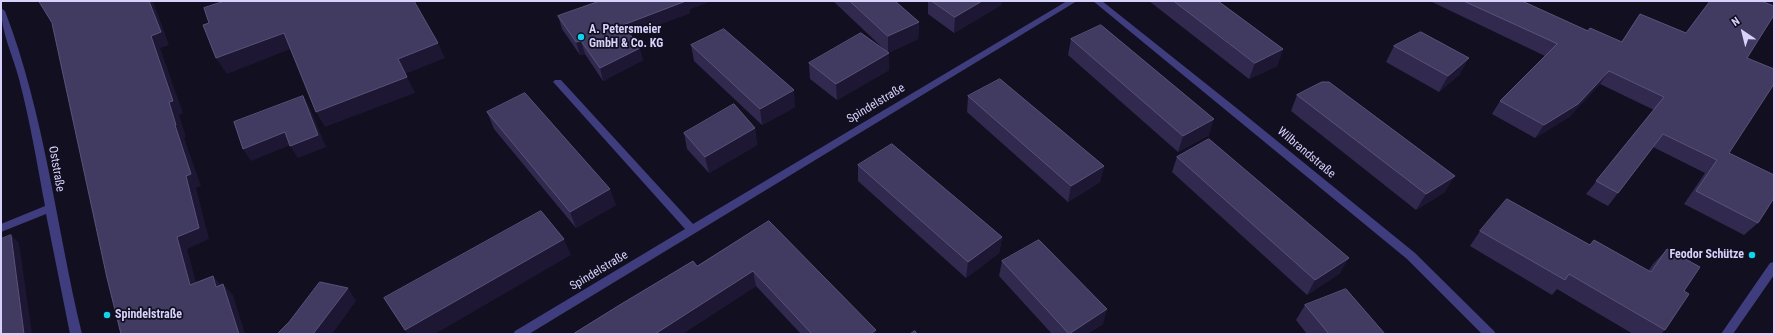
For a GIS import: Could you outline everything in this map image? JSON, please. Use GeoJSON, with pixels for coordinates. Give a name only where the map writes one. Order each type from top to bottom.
{"type":"FeatureCollection","features":[{"type":"Feature","properties":{"kind":"street","name":"Spindelstraße"},"geometry":{"type":"LineString","coordinates":[[519,334],[1072,1]]}},
{"type":"Feature","properties":{"kind":"street","name":"Wilbrandstraße"},"geometry":{"type":"LineString","coordinates":[[1097,1],[1236,112],[1410,256],[1490,334]]}},
{"type":"Feature","properties":{"kind":"street","name":"Oststraße"},"geometry":{"type":"LineString","coordinates":[[1,11],[28,87],[59,258],[76,334]]}},
{"type":"Feature","properties":{"kind":"street"},"geometry":{"type":"LineString","coordinates":[[558,82],[692,230]]}},
{"type":"Feature","properties":{"kind":"street"},"geometry":{"type":"LineString","coordinates":[[1,228],[50,208]]}},
{"type":"Feature","properties":{"kind":"street"},"geometry":{"type":"LineString","coordinates":[[1727,334],[1774,266]]}},
{"type":"Feature","properties":{"kind":"building"},"geometry":{"type":"Polygon","coordinates":[[[39,1],[149,1],[161,32],[151,36],[173,101],[169,102],[191,174],[186,176],[199,228],[177,237],[190,285],[213,276],[216,287],[223,284],[239,334],[121,334],[107,278],[52,23],[39,1]]]}},
{"type":"Feature","properties":{"kind":"building"},"geometry":{"type":"Polygon","coordinates":[[[225,1],[414,1],[438,43],[398,59],[407,77],[316,112],[284,33],[216,58],[203,25],[209,23],[204,8],[225,1]]]}},
{"type":"Feature","properties":{"kind":"building"},"geometry":{"type":"Polygon","coordinates":[[[600,1],[686,1],[623,25],[640,48],[600,68],[581,41],[576,42],[558,16],[600,1]]]}},
{"type":"Feature","properties":{"kind":"building"},"geometry":{"type":"Polygon","coordinates":[[[850,1],[895,1],[919,22],[888,36],[850,1]]]}},
{"type":"Feature","properties":{"kind":"building"},"geometry":{"type":"Polygon","coordinates":[[[932,1],[982,1],[955,17],[932,1]]]}},
{"type":"Feature","properties":{"kind":"building"},"geometry":{"type":"Polygon","coordinates":[[[1174,1],[1218,1],[1283,49],[1255,63],[1174,1]]]}},
{"type":"Feature","properties":{"kind":"building"},"geometry":{"type":"Polygon","coordinates":[[[1464,1],[1522,1],[1588,31],[1590,28],[1622,42],[1640,14],[1686,33],[1710,1],[1761,1],[1774,6],[1774,15],[1747,58],[1774,69],[1774,84],[1729,153],[1774,175],[1774,198],[1758,223],[1696,191],[1717,160],[1663,134],[1618,193],[1596,181],[1664,97],[1609,71],[1578,104],[1544,125],[1500,101],[1557,44],[1464,1]]]}},
{"type":"Feature","properties":{"kind":"building"},"geometry":{"type":"Polygon","coordinates":[[[1101,25],[1214,119],[1183,136],[1071,39],[1101,25]]]}},
{"type":"Feature","properties":{"kind":"building"},"geometry":{"type":"Polygon","coordinates":[[[724,29],[794,90],[760,109],[691,45],[724,29]]]}},
{"type":"Feature","properties":{"kind":"building"},"geometry":{"type":"Polygon","coordinates":[[[1421,32],[1469,58],[1448,76],[1394,46],[1421,32]]]}},
{"type":"Feature","properties":{"kind":"building"},"geometry":{"type":"Polygon","coordinates":[[[861,33],[889,53],[836,84],[809,63],[861,33]]]}},
{"type":"Feature","properties":{"kind":"building"},"geometry":{"type":"Polygon","coordinates":[[[1000,79],[1104,166],[1071,186],[968,96],[1000,79]]]}},
{"type":"Feature","properties":{"kind":"building"},"geometry":{"type":"Polygon","coordinates":[[[1322,82],[1329,82],[1455,176],[1426,194],[1297,95],[1322,82]]]}},
{"type":"Feature","properties":{"kind":"building"},"geometry":{"type":"Polygon","coordinates":[[[525,93],[610,189],[570,212],[487,112],[525,93]]]}},
{"type":"Feature","properties":{"kind":"building"},"geometry":{"type":"Polygon","coordinates":[[[303,96],[318,135],[290,146],[285,132],[243,149],[234,122],[303,96]]]}},
{"type":"Feature","properties":{"kind":"building"},"geometry":{"type":"Polygon","coordinates":[[[734,104],[755,128],[705,157],[684,133],[734,104]]]}},
{"type":"Feature","properties":{"kind":"building"},"geometry":{"type":"Polygon","coordinates":[[[1209,139],[1349,258],[1315,280],[1177,157],[1209,139]]]}},
{"type":"Feature","properties":{"kind":"building"},"geometry":{"type":"Polygon","coordinates":[[[892,144],[1002,237],[968,262],[858,165],[892,144]]]}},
{"type":"Feature","properties":{"kind":"building"},"geometry":{"type":"Polygon","coordinates":[[[1507,199],[1590,245],[1594,240],[1651,272],[1667,249],[1700,267],[1684,291],[1689,294],[1665,330],[1569,274],[1565,280],[1480,231],[1507,199]]]}},
{"type":"Feature","properties":{"kind":"building"},"geometry":{"type":"Polygon","coordinates":[[[541,211],[564,239],[405,330],[384,298],[541,211]]]}},
{"type":"Feature","properties":{"kind":"building"},"geometry":{"type":"Polygon","coordinates":[[[769,221],[876,330],[870,334],[812,334],[753,271],[655,334],[573,334],[693,261],[697,266],[769,221]]]}},
{"type":"Feature","properties":{"kind":"building"},"geometry":{"type":"Polygon","coordinates":[[[11,235],[24,334],[1,334],[1,239],[11,235]]]}},
{"type":"Feature","properties":{"kind":"building"},"geometry":{"type":"Polygon","coordinates":[[[1039,240],[1107,309],[1069,334],[1002,261],[1039,240]]]}},
{"type":"Feature","properties":{"kind":"building"},"geometry":{"type":"Polygon","coordinates":[[[320,282],[348,288],[313,334],[277,334],[289,322],[320,282]]]}},
{"type":"Feature","properties":{"kind":"building"},"geometry":{"type":"Polygon","coordinates":[[[1346,289],[1385,334],[1329,334],[1305,305],[1346,289]]]}},
{"type":"Feature","properties":{"kind":"building"},"geometry":{"type":"Polygon","coordinates":[[[915,331],[917,334],[910,334],[915,331]]]}},
{"type":"Feature","properties":{"kind":"place","name":"A. Petersmeier GmbH & Co. KG"},"geometry":{"type":"Point","coordinates":[581,37]}},
{"type":"Feature","properties":{"kind":"place","name":"Feodor Schütze"},"geometry":{"type":"Point","coordinates":[1752,255]}},
{"type":"Feature","properties":{"kind":"place","name":"Spindelstraße"},"geometry":{"type":"Point","coordinates":[107,315]}}]}
